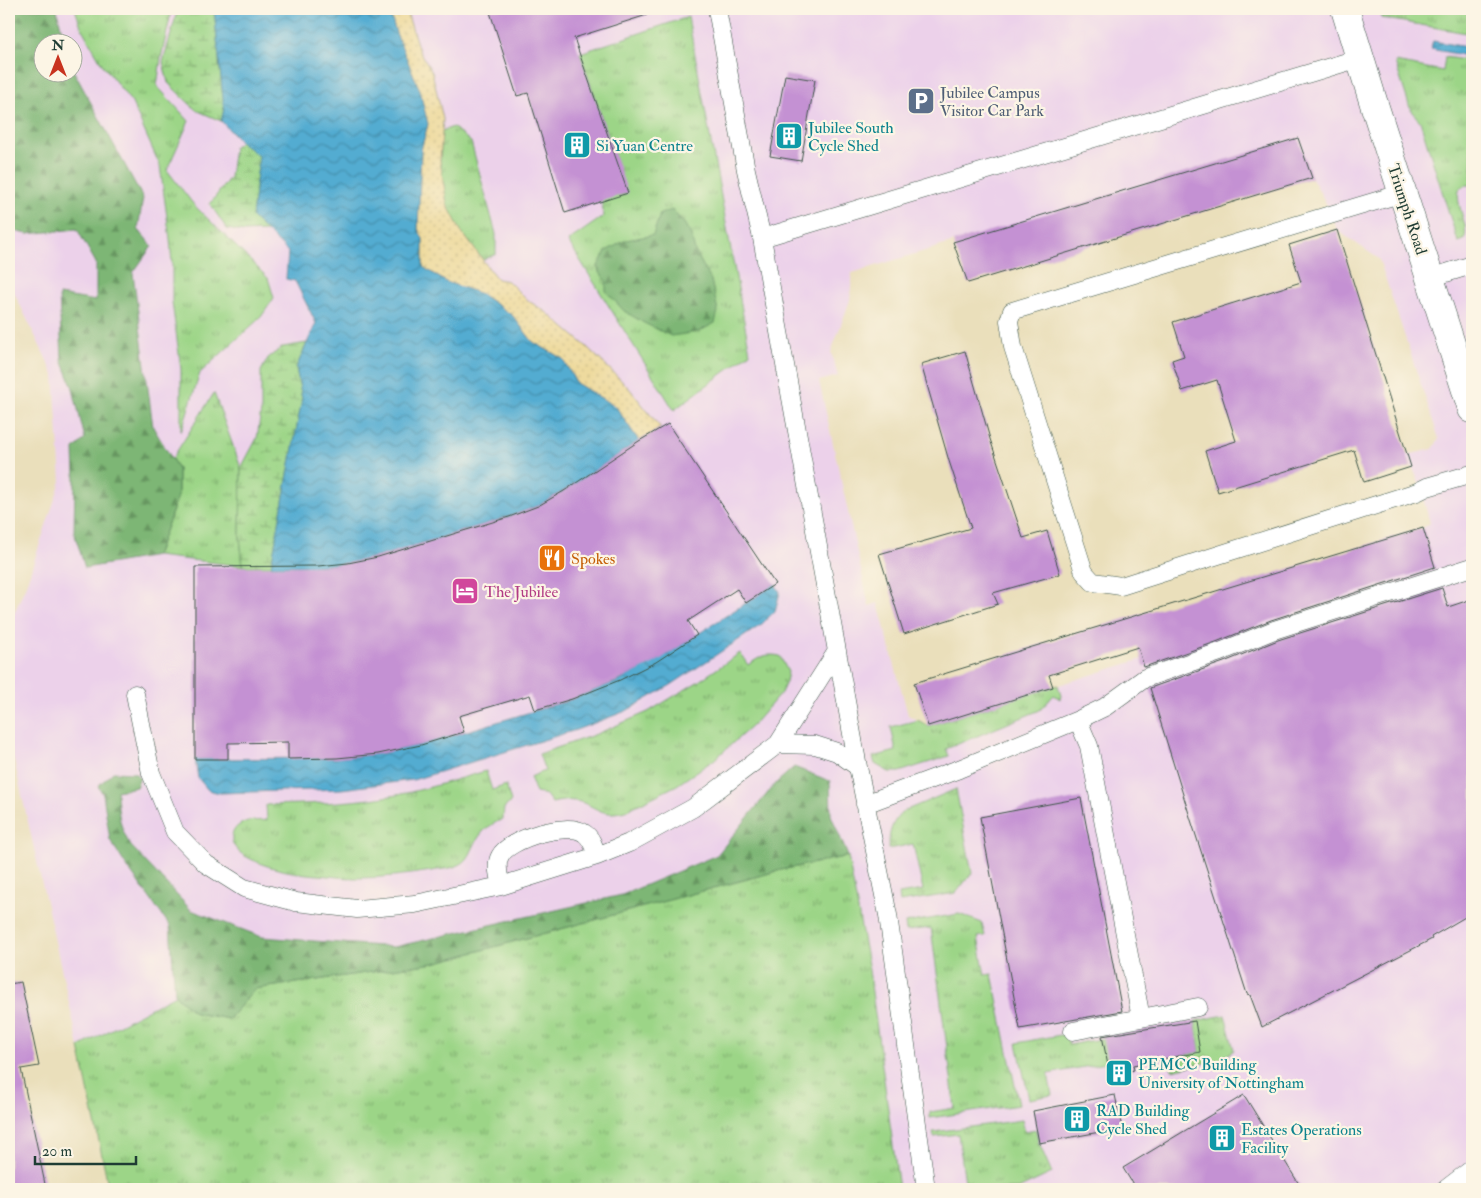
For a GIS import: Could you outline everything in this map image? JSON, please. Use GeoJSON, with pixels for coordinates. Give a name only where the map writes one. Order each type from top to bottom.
{"type":"FeatureCollection","features":[{"type":"Feature","properties":{"kind":"street","name":"Triumph Road"},"geometry":{"type":"LineString","coordinates":[[1345,9],[1472,409]]}},
{"type":"Feature","properties":{"kind":"lane"},"geometry":{"type":"LineString","coordinates":[[718,9],[746,170],[762,238],[858,767],[888,915],[926,1189]]}},
{"type":"Feature","properties":{"kind":"lane"},"geometry":{"type":"LineString","coordinates":[[762,238],[1360,58]]}},
{"type":"Feature","properties":{"kind":"lane"},"geometry":{"type":"LineString","coordinates":[[1403,193],[1012,311],[1009,321],[1013,347],[1084,572],[1093,582],[1122,586],[1472,474]]}},
{"type":"Feature","properties":{"kind":"lane"},"geometry":{"type":"LineString","coordinates":[[1430,278],[1472,265]]}},
{"type":"Feature","properties":{"kind":"lane"},"geometry":{"type":"LineString","coordinates":[[865,804],[959,769],[1078,720],[1105,707],[1145,678],[1220,652],[1274,630],[1472,567]]}},
{"type":"Feature","properties":{"kind":"lane"},"geometry":{"type":"LineString","coordinates":[[134,694],[151,773],[174,832],[206,864],[244,888],[296,902],[357,908],[415,904],[501,886],[597,856],[629,843],[694,808],[778,744],[837,651]]}},
{"type":"Feature","properties":{"kind":"lane"},"geometry":{"type":"LineString","coordinates":[[1078,720],[1089,746],[1141,1018]]}},
{"type":"Feature","properties":{"kind":"lane"},"geometry":{"type":"LineString","coordinates":[[778,744],[815,745],[837,752],[858,767]]}},
{"type":"Feature","properties":{"kind":"lane"},"geometry":{"type":"LineString","coordinates":[[501,886],[497,869],[499,858],[505,849],[518,841],[555,829],[572,828],[584,832],[591,840],[597,856]]}},
{"type":"Feature","properties":{"kind":"lane"},"geometry":{"type":"LineString","coordinates":[[1073,1031],[1198,1007]]}},
{"type":"Feature","properties":{"kind":"lane"},"geometry":{"type":"LineString","coordinates":[[1446,1189],[1472,1170]]}},
{"type":"Feature","properties":{"kind":"shaded area"},"geometry":{"type":"Polygon","coordinates":[[[9,9],[1472,9],[1472,1189],[109,1189],[9,738],[9,626],[27,582],[61,481],[54,375],[9,282],[9,9]],[[1298,138],[852,273],[850,300],[831,352],[838,376],[819,381],[869,606],[878,603],[908,715],[928,726],[1267,620],[1434,563],[1423,528],[1430,523],[1418,480],[1407,455],[1433,449],[1439,439],[1379,259],[1337,230],[1332,214],[1312,178],[1298,138]]]}},
{"type":"Feature","properties":{"kind":"green space"},"geometry":{"type":"Polygon","coordinates":[[[9,9],[57,9],[62,32],[32,32],[32,82],[80,82],[143,198],[138,229],[152,246],[133,273],[153,427],[178,469],[178,496],[156,556],[85,568],[74,532],[74,449],[85,439],[72,385],[62,360],[59,295],[96,301],[96,263],[77,229],[28,234],[9,230],[9,9]]]}},
{"type":"Feature","properties":{"kind":"green space"},"geometry":{"type":"Polygon","coordinates":[[[75,9],[172,9],[157,86],[189,121],[167,170],[194,205],[268,278],[274,298],[261,317],[200,373],[181,432],[181,369],[172,302],[170,239],[160,166],[132,103],[102,64],[82,29],[75,9]]]}},
{"type":"Feature","properties":{"kind":"green space"},"geometry":{"type":"Polygon","coordinates":[[[178,9],[214,9],[224,109],[221,121],[196,110],[168,83],[163,62],[178,9]]]}},
{"type":"Feature","properties":{"kind":"green space"},"geometry":{"type":"Polygon","coordinates":[[[1379,9],[1472,9],[1472,34],[1381,18],[1379,9]]]}},
{"type":"Feature","properties":{"kind":"green space"},"geometry":{"type":"Polygon","coordinates":[[[688,17],[750,353],[674,410],[568,241],[604,216],[601,200],[627,193],[580,53],[688,17]]]}},
{"type":"Feature","properties":{"kind":"green space"},"geometry":{"type":"Polygon","coordinates":[[[1445,57],[1472,61],[1472,185],[1460,188],[1458,194],[1466,234],[1464,240],[1458,242],[1420,121],[1411,111],[1395,62],[1443,71],[1445,57]]]}},
{"type":"Feature","properties":{"kind":"green space"},"geometry":{"type":"Polygon","coordinates":[[[453,127],[471,142],[496,234],[496,254],[483,260],[461,231],[447,204],[440,161],[442,131],[453,127]]]}},
{"type":"Feature","properties":{"kind":"green space"},"geometry":{"type":"Polygon","coordinates":[[[241,142],[259,156],[252,217],[267,231],[244,232],[227,229],[210,204],[230,177],[234,147],[241,142]]]}},
{"type":"Feature","properties":{"kind":"green space"},"geometry":{"type":"Polygon","coordinates":[[[672,210],[684,223],[691,235],[695,251],[711,280],[718,311],[715,323],[698,332],[671,336],[624,311],[606,291],[606,281],[597,268],[606,251],[626,240],[653,235],[660,214],[672,210]]]}},
{"type":"Feature","properties":{"kind":"green space"},"geometry":{"type":"Polygon","coordinates":[[[307,343],[296,368],[302,399],[271,566],[243,566],[240,537],[241,468],[257,438],[261,411],[261,371],[268,358],[283,347],[307,343]]]}},
{"type":"Feature","properties":{"kind":"green space"},"geometry":{"type":"Polygon","coordinates":[[[214,393],[241,468],[240,537],[243,566],[156,556],[178,496],[178,469],[172,459],[214,393]]]}},
{"type":"Feature","properties":{"kind":"green space"},"geometry":{"type":"Polygon","coordinates":[[[740,653],[748,665],[763,656],[780,656],[788,672],[786,682],[781,693],[753,725],[715,759],[677,785],[625,811],[616,813],[604,812],[576,801],[552,803],[546,795],[536,793],[530,777],[545,771],[539,754],[594,735],[648,712],[740,653]]]}},
{"type":"Feature","properties":{"kind":"green space"},"geometry":{"type":"Polygon","coordinates":[[[1058,685],[1060,699],[1054,695],[1040,710],[946,749],[949,756],[899,772],[889,772],[875,764],[873,757],[896,751],[891,727],[918,720],[928,726],[1058,685]]]}},
{"type":"Feature","properties":{"kind":"green space"},"geometry":{"type":"Polygon","coordinates":[[[794,767],[830,781],[831,815],[848,856],[781,870],[434,963],[255,989],[229,1019],[195,1013],[175,995],[170,926],[110,840],[103,794],[98,786],[113,772],[135,773],[140,778],[136,787],[117,791],[119,813],[124,833],[131,846],[191,910],[262,937],[394,947],[622,895],[717,855],[775,784],[794,767]]]}},
{"type":"Feature","properties":{"kind":"green space"},"geometry":{"type":"Polygon","coordinates":[[[486,771],[492,790],[506,785],[511,802],[504,808],[503,819],[493,824],[479,837],[466,860],[452,867],[412,874],[350,878],[289,872],[262,864],[245,856],[239,852],[233,842],[233,832],[241,824],[248,821],[267,820],[266,805],[341,802],[398,795],[486,771]]]}},
{"type":"Feature","properties":{"kind":"green space"},"geometry":{"type":"Polygon","coordinates":[[[956,789],[972,873],[956,893],[900,902],[899,894],[923,890],[913,844],[889,849],[889,838],[894,823],[904,811],[956,789]]]}},
{"type":"Feature","properties":{"kind":"green space"},"geometry":{"type":"Polygon","coordinates":[[[848,856],[869,970],[899,1189],[109,1189],[79,1047],[175,995],[195,1013],[229,1019],[255,989],[434,963],[781,870],[848,856]]]}},
{"type":"Feature","properties":{"kind":"green space"},"geometry":{"type":"Polygon","coordinates":[[[959,914],[982,923],[985,936],[978,937],[985,975],[992,974],[1019,1105],[930,1118],[930,1112],[955,1108],[931,928],[906,931],[905,923],[959,914]]]}},
{"type":"Feature","properties":{"kind":"green space"},"geometry":{"type":"Polygon","coordinates":[[[1225,1015],[1234,1050],[1219,1060],[1172,1070],[1170,1058],[1200,1052],[1195,1021],[1225,1015]]]}},
{"type":"Feature","properties":{"kind":"green space"},"geometry":{"type":"Polygon","coordinates":[[[1066,1034],[1069,1045],[1120,1035],[1126,1059],[1048,1074],[1052,1095],[1029,1099],[1017,1043],[1066,1034]]]}},
{"type":"Feature","properties":{"kind":"green space"},"geometry":{"type":"Polygon","coordinates":[[[1022,1120],[1025,1132],[1036,1130],[1039,1143],[1052,1173],[1018,1189],[966,1189],[958,1134],[934,1137],[933,1132],[1022,1120]]]}},
{"type":"Feature","properties":{"kind":"sand"},"geometry":{"type":"Polygon","coordinates":[[[389,9],[406,9],[419,51],[432,72],[443,119],[440,161],[447,204],[461,231],[497,279],[508,281],[527,300],[546,312],[586,346],[629,388],[661,428],[639,441],[616,407],[576,383],[563,359],[533,342],[512,315],[479,293],[446,282],[423,267],[423,239],[418,229],[421,150],[428,124],[389,9]]]}},
{"type":"Feature","properties":{"kind":"water"},"geometry":{"type":"Polygon","coordinates":[[[214,9],[389,9],[396,33],[419,88],[428,124],[421,150],[418,229],[423,239],[423,267],[446,282],[479,293],[512,315],[533,342],[563,359],[576,383],[616,407],[639,441],[564,491],[538,506],[509,517],[378,557],[318,566],[271,566],[302,399],[296,368],[316,323],[295,281],[286,279],[288,252],[252,217],[259,156],[241,142],[221,121],[224,109],[214,9]]]}},
{"type":"Feature","properties":{"kind":"water"},"geometry":{"type":"Polygon","coordinates":[[[1433,41],[1472,48],[1472,57],[1431,49],[1433,41]]]}},
{"type":"Feature","properties":{"kind":"water"},"geometry":{"type":"Polygon","coordinates":[[[775,584],[780,592],[775,611],[761,625],[671,685],[626,711],[576,730],[413,780],[341,789],[220,793],[208,790],[198,778],[195,759],[334,758],[378,754],[420,745],[567,701],[620,680],[658,660],[775,584]]]}},
{"type":"Feature","properties":{"kind":"building","name":"Si Yuan Centre"},"geometry":{"type":"Polygon","coordinates":[[[489,9],[646,9],[647,15],[574,38],[628,193],[565,213],[528,93],[517,96],[489,9]]]}},
{"type":"Feature","properties":{"kind":"building","name":"Jubilee South Cycle Shed"},"geometry":{"type":"Polygon","coordinates":[[[785,75],[815,80],[801,161],[770,156],[785,75]]]}},
{"type":"Feature","properties":{"kind":"building"},"geometry":{"type":"Polygon","coordinates":[[[1298,138],[1312,178],[968,283],[953,242],[1298,138]]]}},
{"type":"Feature","properties":{"kind":"building"},"geometry":{"type":"Polygon","coordinates":[[[1337,230],[1411,467],[1364,482],[1354,450],[1218,492],[1205,451],[1236,441],[1217,380],[1182,391],[1172,360],[1184,356],[1173,322],[1301,282],[1289,245],[1337,230]]]}},
{"type":"Feature","properties":{"kind":"building"},"geometry":{"type":"Polygon","coordinates":[[[965,351],[990,439],[1023,538],[1047,531],[1060,574],[993,593],[998,604],[904,634],[879,554],[971,528],[949,461],[921,364],[965,351]]]}},
{"type":"Feature","properties":{"kind":"building","name":"The Jubilee"},"geometry":{"type":"Polygon","coordinates":[[[668,424],[775,584],[746,603],[737,589],[688,621],[697,635],[656,662],[620,680],[572,699],[535,710],[530,695],[459,716],[464,732],[421,745],[378,754],[337,758],[288,759],[288,742],[228,743],[228,759],[195,759],[195,567],[318,566],[378,557],[509,517],[538,506],[668,424]]]}},
{"type":"Feature","properties":{"kind":"building"},"geometry":{"type":"Polygon","coordinates":[[[1423,528],[1435,567],[1271,620],[1216,642],[1144,667],[1138,647],[1049,675],[1053,687],[928,726],[914,683],[1423,528]]]}},
{"type":"Feature","properties":{"kind":"building"},"geometry":{"type":"Polygon","coordinates":[[[1442,588],[1448,607],[1472,599],[1472,913],[1431,937],[1432,939],[1262,1027],[1250,995],[1247,994],[1150,688],[1224,662],[1278,640],[1442,588]]]}},
{"type":"Feature","properties":{"kind":"building"},"geometry":{"type":"Polygon","coordinates":[[[1081,798],[1122,1011],[1020,1029],[980,817],[1081,798]]]}},
{"type":"Feature","properties":{"kind":"building"},"geometry":{"type":"Polygon","coordinates":[[[21,982],[39,1066],[21,1069],[46,1189],[9,1189],[9,984],[21,982]]]}},
{"type":"Feature","properties":{"kind":"building"},"geometry":{"type":"Polygon","coordinates":[[[1195,1021],[1200,1052],[1133,1065],[1134,1070],[1110,1075],[1102,1036],[1195,1021]]]}},
{"type":"Feature","properties":{"kind":"building","name":"RAD Building Cycle Shed"},"geometry":{"type":"Polygon","coordinates":[[[1115,1095],[1122,1128],[1039,1143],[1033,1111],[1115,1095]]]}},
{"type":"Feature","properties":{"kind":"building","name":"Estates Operations Facility"},"geometry":{"type":"Polygon","coordinates":[[[1244,1095],[1302,1189],[1136,1189],[1123,1168],[1244,1095]]]}},
{"type":"Feature","properties":{"kind":"place","name":"Jubilee Campus Visitor Car Park"},"geometry":{"type":"Point","coordinates":[921,101]}},
{"type":"Feature","properties":{"kind":"place","name":"Jubilee South Cycle Shed"},"geometry":{"type":"Point","coordinates":[789,136]}},
{"type":"Feature","properties":{"kind":"place","name":"Si Yuan Centre"},"geometry":{"type":"Point","coordinates":[577,145]}},
{"type":"Feature","properties":{"kind":"place","name":"Spokes"},"geometry":{"type":"Point","coordinates":[552,558]}},
{"type":"Feature","properties":{"kind":"place","name":"The Jubilee"},"geometry":{"type":"Point","coordinates":[465,591]}},
{"type":"Feature","properties":{"kind":"place","name":"PEMCC Building University of Nottingham"},"geometry":{"type":"Point","coordinates":[1119,1073]}},
{"type":"Feature","properties":{"kind":"place","name":"RAD Building Cycle Shed"},"geometry":{"type":"Point","coordinates":[1077,1119]}},
{"type":"Feature","properties":{"kind":"place","name":"Estates Operations Facility"},"geometry":{"type":"Point","coordinates":[1222,1138]}}]}
